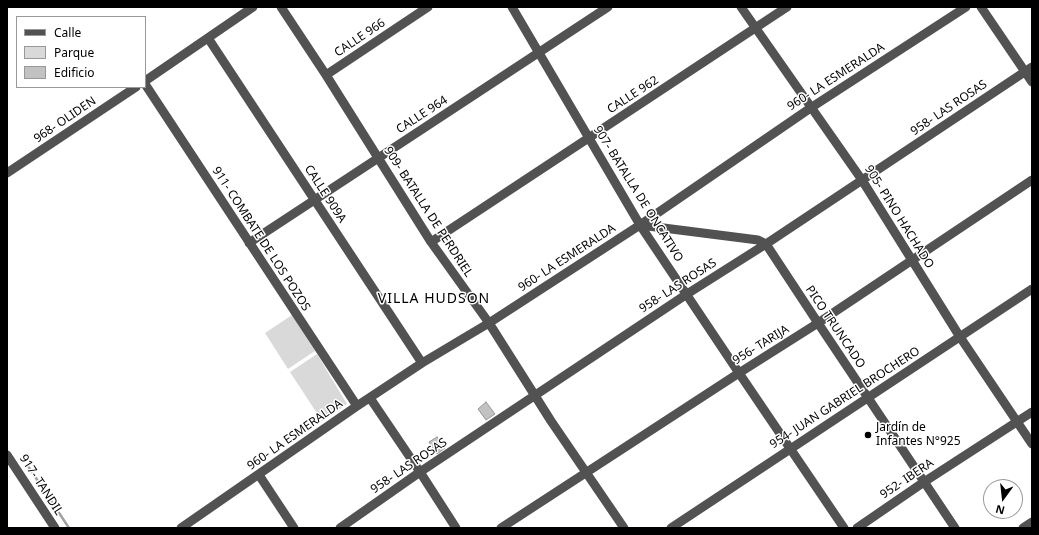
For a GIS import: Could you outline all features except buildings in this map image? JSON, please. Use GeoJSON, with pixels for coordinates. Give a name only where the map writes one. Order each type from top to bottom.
{"type":"FeatureCollection","features":[{"type":"Feature","properties":{"kind":"street"},"geometry":{"type":"LineString","coordinates":[[146,80],[253,7]]}},
{"type":"Feature","properties":{"kind":"street","name":"909- BATALLA DE PERDRIEL"},"geometry":{"type":"LineString","coordinates":[[281,7],[326,75],[431,242],[489,323],[535,396],[624,528]]}},
{"type":"Feature","properties":{"kind":"street","name":"CALLE 966"},"geometry":{"type":"LineString","coordinates":[[326,75],[428,7]]}},
{"type":"Feature","properties":{"kind":"street","name":"907- BATALLA DE ONCATIVO"},"geometry":{"type":"LineString","coordinates":[[512,7],[640,225],[844,528]]}},
{"type":"Feature","properties":{"kind":"street","name":"CALLE 964"},"geometry":{"type":"LineString","coordinates":[[249,243],[608,7]]}},
{"type":"Feature","properties":{"kind":"street","name":"905- PINO HACHADO"},"geometry":{"type":"LineString","coordinates":[[741,7],[862,180],[960,337],[1032,444]]}},
{"type":"Feature","properties":{"kind":"street","name":"CALLE 962"},"geometry":{"type":"LineString","coordinates":[[431,242],[787,7]]}},
{"type":"Feature","properties":{"kind":"street","name":"960- LA ESMERALDA"},"geometry":{"type":"LineString","coordinates":[[181,528],[357,406],[422,363],[489,323],[640,225],[812,107],[966,7]]}},
{"type":"Feature","properties":{"kind":"street"},"geometry":{"type":"LineString","coordinates":[[980,7],[1029,69],[1032,82]]}},
{"type":"Feature","properties":{"kind":"street","name":"CALLE 909A"},"geometry":{"type":"LineString","coordinates":[[208,38],[422,363]]}},
{"type":"Feature","properties":{"kind":"street","name":"958- LAS ROSAS"},"geometry":{"type":"LineString","coordinates":[[340,528],[420,472],[687,294],[766,244],[1029,69]]}},
{"type":"Feature","properties":{"kind":"street","name":"911- COMBATE DE LOS POZOS"},"geometry":{"type":"LineString","coordinates":[[146,86],[357,406]]}},
{"type":"Feature","properties":{"kind":"street","name":"968- OLIDEN"},"geometry":{"type":"LineString","coordinates":[[7,173],[134,88]]}},
{"type":"Feature","properties":{"kind":"street","name":"956- TARIJA"},"geometry":{"type":"LineString","coordinates":[[501,528],[739,373],[818,324],[1032,180]]}},
{"type":"Feature","properties":{"kind":"street"},"geometry":{"type":"LineString","coordinates":[[640,225],[758,240],[766,244]]}},
{"type":"Feature","properties":{"kind":"street","name":"PICO TRUNCADO"},"geometry":{"type":"LineString","coordinates":[[766,244],[955,528]]}},
{"type":"Feature","properties":{"kind":"street","name":"954- JUAN GABRIEL BROCHERO"},"geometry":{"type":"LineString","coordinates":[[671,528],[1032,289]]}},
{"type":"Feature","properties":{"kind":"street"},"geometry":{"type":"LineString","coordinates":[[370,398],[456,528]]}},
{"type":"Feature","properties":{"kind":"street","name":"952- IBERA"},"geometry":{"type":"LineString","coordinates":[[857,528],[924,482],[1032,412]]}},
{"type":"Feature","properties":{"kind":"street","name":"917- TANDIL"},"geometry":{"type":"LineString","coordinates":[[7,455],[55,528]]}},
{"type":"Feature","properties":{"kind":"street"},"geometry":{"type":"LineString","coordinates":[[259,475],[294,528]]}},
{"type":"Feature","properties":{"kind":"street"},"geometry":{"type":"LineString","coordinates":[[1023,528],[1032,522]]}},
{"type":"Feature","properties":{"kind":"green space"},"geometry":{"type":"Polygon","coordinates":[[[292,315],[315,351],[288,369],[265,333],[292,315]]]}},
{"type":"Feature","properties":{"kind":"green space"},"geometry":{"type":"Polygon","coordinates":[[[317,354],[347,404],[322,421],[290,372],[317,354]]]}},
{"type":"Feature","properties":{"kind":"waterway"},"geometry":{"type":"LineString","coordinates":[[28,466],[69,528]]}},
{"type":"Feature","properties":{"kind":"place","name":"Jardín de Infantes N°925"},"geometry":{"type":"Point","coordinates":[868,435]}},
{"type":"Feature","properties":{"kind":"district","name":"VILLA HUDSON"},"geometry":{"type":"Point","coordinates":[434,299]}}]}
